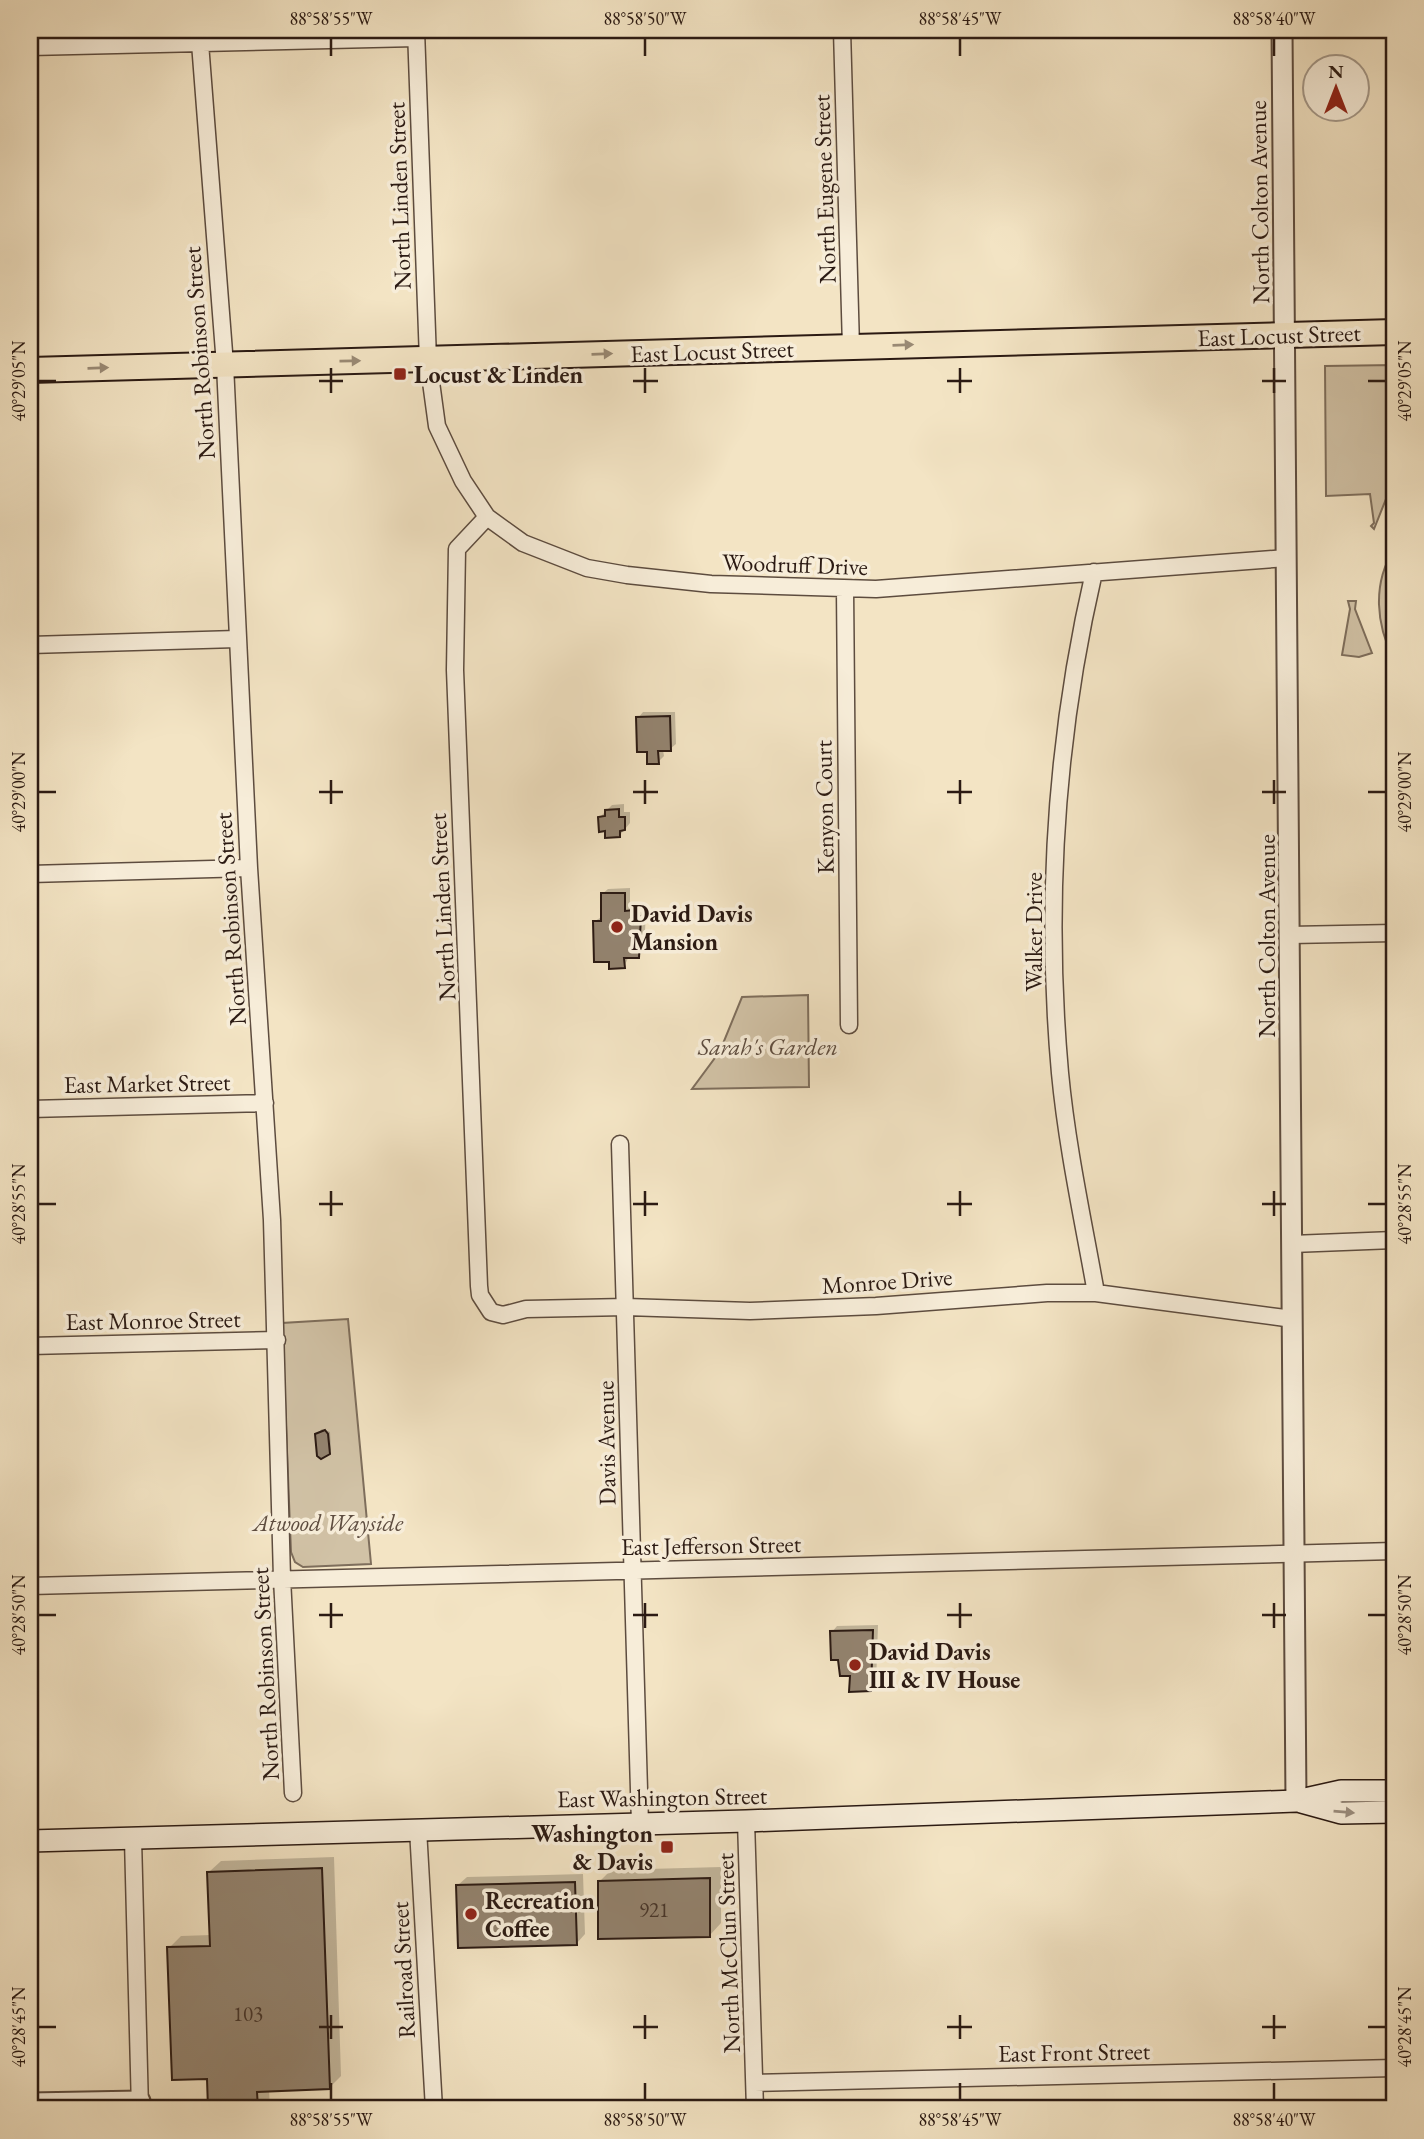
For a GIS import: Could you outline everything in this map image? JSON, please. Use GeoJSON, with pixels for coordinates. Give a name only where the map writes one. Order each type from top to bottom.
{"type":"FeatureCollection","features":[{"type":"Feature","properties":{"kind":"main road","name":"East Locust Street"},"geometry":{"type":"LineString","coordinates":[[30,370],[1394,332]]}},
{"type":"Feature","properties":{"kind":"main road","name":"East Washington Street"},"geometry":{"type":"LineString","coordinates":[[30,1841],[746,1821],[1296,1801],[1341,1791],[1394,1791]]}},
{"type":"Feature","properties":{"kind":"main road","name":"East Washington Street"},"geometry":{"type":"LineString","coordinates":[[1296,1801],[1341,1813],[1394,1812]]}},
{"type":"Feature","properties":{"kind":"street","name":"North Eugene Street"},"geometry":{"type":"LineString","coordinates":[[842,30],[851,347]]}},
{"type":"Feature","properties":{"kind":"street","name":"North Colton Avenue"},"geometry":{"type":"LineString","coordinates":[[1282,30],[1296,1801]]}},
{"type":"Feature","properties":{"kind":"street"},"geometry":{"type":"LineString","coordinates":[[30,47],[55,38],[200,43],[416,34]]}},
{"type":"Feature","properties":{"kind":"street","name":"North Linden Street"},"geometry":{"type":"LineString","coordinates":[[416,34],[428,360]]}},
{"type":"Feature","properties":{"kind":"street","name":"North Robinson Street"},"geometry":{"type":"LineString","coordinates":[[200,43],[225,365],[249,867],[265,1103],[277,1340],[282,1578],[293,1793]]}},
{"type":"Feature","properties":{"kind":"street","name":"Woodruff Drive"},"geometry":{"type":"LineString","coordinates":[[428,360],[437,426],[463,481],[486,517],[523,543],[587,568],[710,584],[845,589],[927,587],[1287,558]]}},
{"type":"Feature","properties":{"kind":"street","name":"North Linden Street"},"geometry":{"type":"LineString","coordinates":[[485,1305],[480,1286],[455,670],[457,549],[486,517]]}},
{"type":"Feature","properties":{"kind":"street","name":"Walker Drive"},"geometry":{"type":"LineString","coordinates":[[1094,572],[1079,646],[1058,792],[1054,918],[1060,1076],[1096,1293]]}},
{"type":"Feature","properties":{"kind":"street","name":"Kenyon Court"},"geometry":{"type":"LineString","coordinates":[[845,589],[849,1025]]}},
{"type":"Feature","properties":{"kind":"street"},"geometry":{"type":"LineString","coordinates":[[30,645],[237,639]]}},
{"type":"Feature","properties":{"kind":"street"},"geometry":{"type":"LineString","coordinates":[[30,874],[249,867]]}},
{"type":"Feature","properties":{"kind":"street"},"geometry":{"type":"LineString","coordinates":[[1290,935],[1394,933]]}},
{"type":"Feature","properties":{"kind":"street","name":"East Market Street"},"geometry":{"type":"LineString","coordinates":[[30,1109],[265,1103]]}},
{"type":"Feature","properties":{"kind":"street","name":"Davis Avenue"},"geometry":{"type":"LineString","coordinates":[[620,1144],[630,1544],[635,1570],[640,1824]]}},
{"type":"Feature","properties":{"kind":"street"},"geometry":{"type":"LineString","coordinates":[[1292,1244],[1394,1241]]}},
{"type":"Feature","properties":{"kind":"street","name":"Monroe Drive"},"geometry":{"type":"LineString","coordinates":[[485,1305],[491,1312],[503,1315],[526,1309],[626,1307],[750,1311],[876,1306],[1047,1293],[1096,1293],[1293,1319]]}},
{"type":"Feature","properties":{"kind":"street","name":"East Monroe Street"},"geometry":{"type":"LineString","coordinates":[[30,1346],[277,1340]]}},
{"type":"Feature","properties":{"kind":"street","name":"East Jefferson Street"},"geometry":{"type":"LineString","coordinates":[[30,1586],[1394,1551]]}},
{"type":"Feature","properties":{"kind":"street","name":"North McClun Street"},"geometry":{"type":"LineString","coordinates":[[746,1821],[755,2109]]}},
{"type":"Feature","properties":{"kind":"street","name":"Railroad Street"},"geometry":{"type":"LineString","coordinates":[[418,1829],[434,2109]]}},
{"type":"Feature","properties":{"kind":"street"},"geometry":{"type":"LineString","coordinates":[[30,2103],[140,2105],[133,1839]]}},
{"type":"Feature","properties":{"kind":"street","name":"East Front Street"},"geometry":{"type":"LineString","coordinates":[[755,2083],[1394,2068]]}},
{"type":"Feature","properties":{"kind":"green space"},"geometry":{"type":"Polygon","coordinates":[[[1394,365],[1394,494],[1388,494],[1374,529],[1371,526],[1374,523],[1370,494],[1326,496],[1325,366],[1394,365]]]}},
{"type":"Feature","properties":{"kind":"green space"},"geometry":{"type":"Polygon","coordinates":[[[1394,549],[1394,660],[1383,633],[1379,604],[1382,576],[1394,549]]]}},
{"type":"Feature","properties":{"kind":"green space"},"geometry":{"type":"Polygon","coordinates":[[[1348,601],[1356,601],[1355,609],[1372,653],[1359,657],[1342,655],[1350,609],[1348,601]]]}},
{"type":"Feature","properties":{"kind":"green space","name":"Sarah's Garden"},"geometry":{"type":"Polygon","coordinates":[[[808,995],[809,1087],[692,1089],[720,1051],[742,997],[808,995]]]}},
{"type":"Feature","properties":{"kind":"green space","name":"Atwood Wayside"},"geometry":{"type":"Polygon","coordinates":[[[348,1319],[371,1564],[303,1567],[295,1562],[291,1552],[282,1323],[348,1319]]]}},
{"type":"Feature","properties":{"kind":"building"},"geometry":{"type":"Polygon","coordinates":[[[670,716],[671,751],[658,751],[659,764],[647,764],[647,752],[637,752],[636,717],[670,716]]]}},
{"type":"Feature","properties":{"kind":"building"},"geometry":{"type":"Polygon","coordinates":[[[619,809],[619,817],[625,817],[625,830],[620,831],[620,837],[605,838],[605,831],[599,832],[598,817],[605,816],[605,810],[619,809]]]}},
{"type":"Feature","properties":{"kind":"building","name":"David Davis Mansion"},"geometry":{"type":"Polygon","coordinates":[[[601,893],[625,893],[625,911],[634,910],[634,917],[641,916],[639,958],[624,958],[625,968],[609,969],[609,962],[594,962],[593,921],[601,921],[601,893]]]}},
{"type":"Feature","properties":{"kind":"building"},"geometry":{"type":"Polygon","coordinates":[[[325,1430],[328,1434],[330,1454],[321,1459],[317,1456],[315,1434],[325,1430]]]}},
{"type":"Feature","properties":{"kind":"building","name":"David Davis III & IV House"},"geometry":{"type":"Polygon","coordinates":[[[873,1630],[871,1691],[849,1692],[850,1676],[840,1676],[838,1660],[831,1660],[830,1631],[873,1630]]]}},
{"type":"Feature","properties":{"kind":"building"},"geometry":{"type":"Polygon","coordinates":[[[322,1868],[330,2089],[257,2092],[258,2109],[208,2109],[207,2079],[172,2080],[167,1947],[210,1946],[207,1872],[322,1868]]]}},
{"type":"Feature","properties":{"kind":"building"},"geometry":{"type":"Polygon","coordinates":[[[710,1878],[710,1937],[598,1939],[598,1881],[710,1878]]]}},
{"type":"Feature","properties":{"kind":"building"},"geometry":{"type":"Polygon","coordinates":[[[575,1882],[577,1945],[458,1948],[456,1885],[575,1882]]]}},
{"type":"Feature","properties":{"kind":"place","name":"Locust & Linden"},"geometry":{"type":"Point","coordinates":[400,374]}},
{"type":"Feature","properties":{"kind":"place","name":"David Davis Mansion"},"geometry":{"type":"Point","coordinates":[617,927]}},
{"type":"Feature","properties":{"kind":"place","name":"David Davis III & IV House"},"geometry":{"type":"Point","coordinates":[855,1665]}},
{"type":"Feature","properties":{"kind":"place","name":"Washington & Davis"},"geometry":{"type":"Point","coordinates":[667,1847]}},
{"type":"Feature","properties":{"kind":"place","name":"Recreation Coffee"},"geometry":{"type":"Point","coordinates":[471,1914]}}]}
